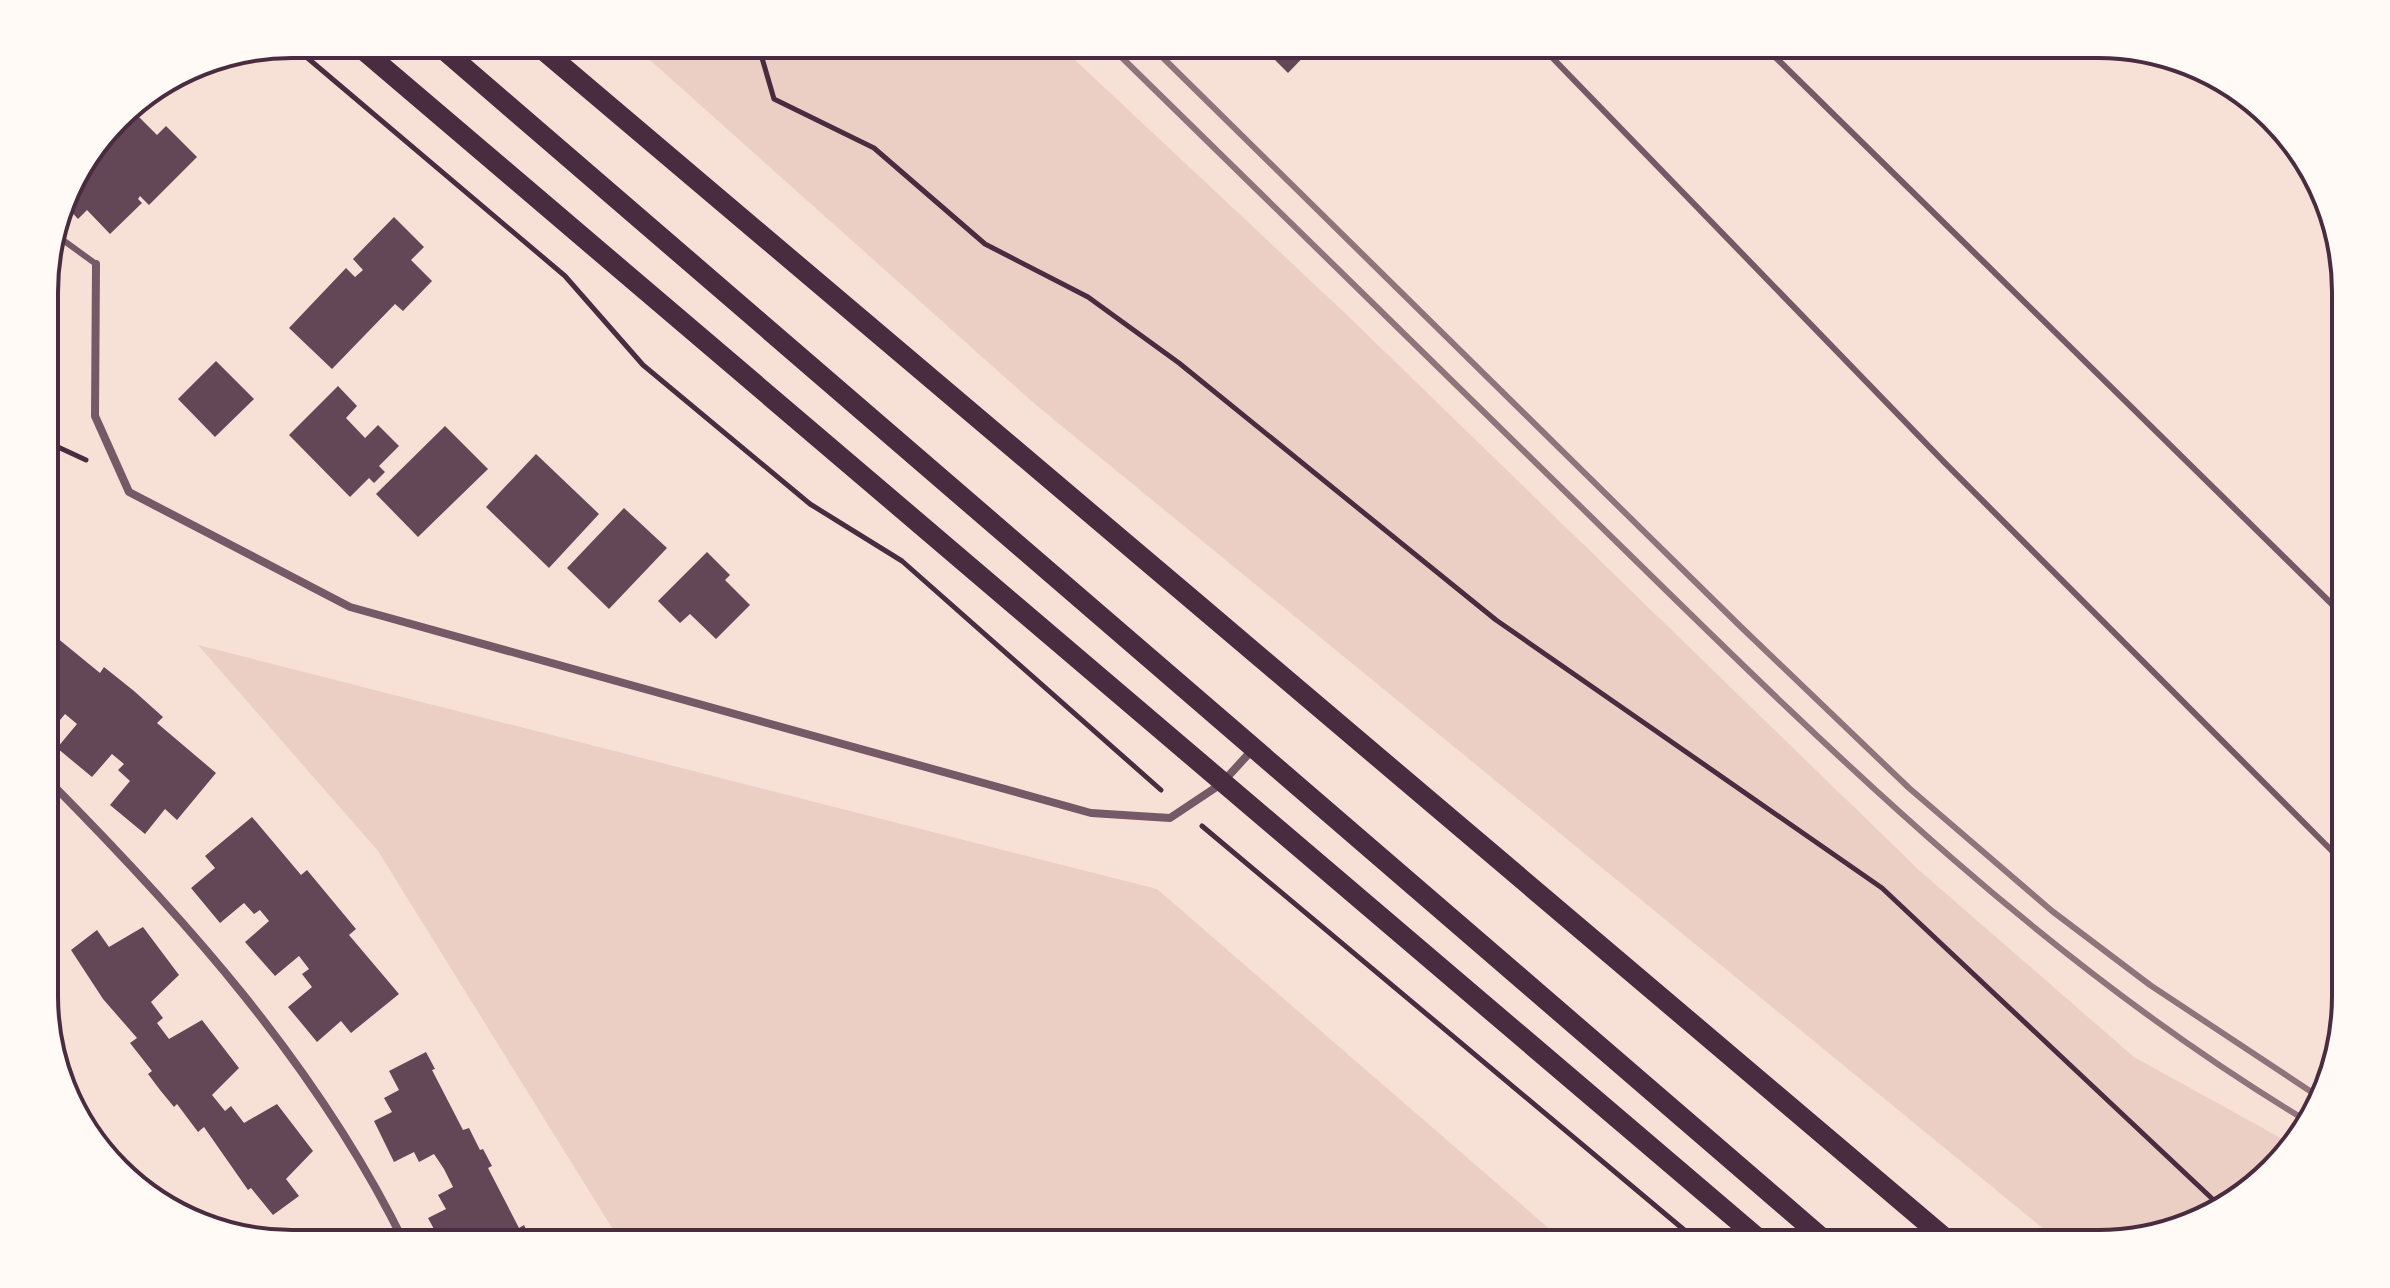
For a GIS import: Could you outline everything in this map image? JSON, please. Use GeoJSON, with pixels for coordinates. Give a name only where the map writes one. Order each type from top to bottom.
{"type":"FeatureCollection","features":[{"type":"Feature","properties":{"kind":"main road"},"geometry":{"type":"LineString","coordinates":[[372,58],[1221,784],[1594,1094],[1748,1229]]}},
{"type":"Feature","properties":{"kind":"main road"},"geometry":{"type":"LineString","coordinates":[[453,58],[1812,1229]]}},
{"type":"Feature","properties":{"kind":"main road"},"geometry":{"type":"LineString","coordinates":[[552,58],[1009,449],[1677,1007],[1935,1229]]}},
{"type":"Feature","properties":{"kind":"street"},"geometry":{"type":"LineString","coordinates":[[96,264],[95,416],[129,492],[350,607],[1091,813],[1170,818],[1221,784],[1254,748]]}},
{"type":"Feature","properties":{"kind":"street"},"geometry":{"type":"LineString","coordinates":[[58,791],[155,889],[293,1059],[340,1125],[397,1230]]}},
{"type":"Feature","properties":{"kind":"lane"},"geometry":{"type":"LineString","coordinates":[[1553,58],[1957,475],[2332,851]]}},
{"type":"Feature","properties":{"kind":"lane"},"geometry":{"type":"LineString","coordinates":[[1776,58],[2332,604]]}},
{"type":"Feature","properties":{"kind":"lane"},"geometry":{"type":"LineString","coordinates":[[64,241],[96,264]]}},
{"type":"Feature","properties":{"kind":"path"},"geometry":{"type":"LineString","coordinates":[[308,58],[565,276],[643,365],[810,504],[902,561],[1128,763]]}},
{"type":"Feature","properties":{"kind":"path"},"geometry":{"type":"LineString","coordinates":[[762,58],[774,99],[874,148],[985,244],[1088,297],[1179,363],[1496,620],[1882,888],[2213,1199]]}},
{"type":"Feature","properties":{"kind":"path"},"geometry":{"type":"LineString","coordinates":[[1231,852],[1597,1153],[1684,1229]]}},
{"type":"Feature","properties":{"kind":"shaded area"},"geometry":{"type":"Polygon","coordinates":[[[648,58],[1073,58],[1345,313],[1920,871],[2134,1057],[2282,1139],[2252,1172],[2228,1190],[2173,1218],[2113,1229],[2044,1229],[1036,405],[648,58]]]}},
{"type":"Feature","properties":{"kind":"shaded area"},"geometry":{"type":"Polygon","coordinates":[[[198,645],[1157,889],[1550,1229],[613,1230],[378,851],[198,645]]]}},
{"type":"Feature","properties":{"kind":"building"},"geometry":{"type":"Polygon","coordinates":[[[1273,58],[1302,58],[1288,73],[1273,58]]]}},
{"type":"Feature","properties":{"kind":"building"},"geometry":{"type":"Polygon","coordinates":[[[138,116],[157,135],[166,126],[197,157],[149,205],[140,196],[138,199],[142,203],[110,234],[87,210],[78,219],[73,213],[89,175],[106,150],[138,116]]]}},
{"type":"Feature","properties":{"kind":"building"},"geometry":{"type":"Polygon","coordinates":[[[394,217],[424,247],[411,260],[432,281],[403,311],[395,304],[332,369],[289,328],[346,268],[355,277],[363,270],[353,259],[394,217]]]}},
{"type":"Feature","properties":{"kind":"building"},"geometry":{"type":"Polygon","coordinates":[[[216,361],[254,399],[215,437],[178,399],[216,361]]]}},
{"type":"Feature","properties":{"kind":"building"},"geometry":{"type":"Polygon","coordinates":[[[338,386],[357,406],[346,418],[365,438],[378,425],[399,446],[379,466],[385,472],[374,483],[369,478],[350,497],[289,435],[338,386]]]}},
{"type":"Feature","properties":{"kind":"building"},"geometry":{"type":"Polygon","coordinates":[[[445,426],[488,469],[418,537],[376,494],[445,426]]]}},
{"type":"Feature","properties":{"kind":"building"},"geometry":{"type":"Polygon","coordinates":[[[536,454],[599,514],[549,568],[486,507],[536,454]]]}},
{"type":"Feature","properties":{"kind":"building"},"geometry":{"type":"Polygon","coordinates":[[[624,508],[667,548],[609,609],[567,568],[624,508]]]}},
{"type":"Feature","properties":{"kind":"building"},"geometry":{"type":"Polygon","coordinates":[[[707,552],[730,575],[725,580],[750,605],[716,639],[690,614],[680,623],[658,601],[707,552]]]}},
{"type":"Feature","properties":{"kind":"building"},"geometry":{"type":"Polygon","coordinates":[[[58,639],[100,673],[104,667],[134,691],[163,717],[157,723],[216,773],[177,820],[165,809],[145,834],[110,805],[130,781],[118,770],[124,764],[112,754],[92,777],[58,749],[77,724],[65,714],[60,720],[58,639]]]}},
{"type":"Feature","properties":{"kind":"building"},"geometry":{"type":"Polygon","coordinates":[[[252,817],[301,875],[307,870],[356,929],[349,935],[399,994],[351,1033],[341,1021],[317,1042],[288,1007],[312,987],[302,974],[309,969],[299,956],[275,976],[245,942],[269,921],[260,910],[254,914],[244,903],[220,923],[191,888],[215,868],[205,856],[252,817]]]}},
{"type":"Feature","properties":{"kind":"building"},"geometry":{"type":"Polygon","coordinates":[[[143,927],[179,975],[151,1002],[163,1018],[157,1023],[169,1039],[202,1020],[239,1068],[212,1095],[225,1111],[231,1106],[244,1123],[277,1104],[313,1151],[286,1179],[299,1196],[273,1215],[251,1188],[248,1190],[204,1127],[198,1132],[177,1104],[174,1107],[160,1090],[148,1074],[152,1071],[130,1043],[137,1038],[103,999],[71,950],[97,930],[109,947],[143,927]]]}},
{"type":"Feature","properties":{"kind":"building"},"geometry":{"type":"Polygon","coordinates":[[[426,1052],[463,1130],[469,1128],[480,1150],[483,1149],[492,1166],[488,1168],[519,1228],[524,1225],[526,1230],[434,1230],[428,1218],[446,1209],[438,1195],[453,1187],[434,1154],[419,1162],[414,1152],[394,1162],[374,1121],[392,1112],[384,1098],[399,1090],[389,1071],[426,1052]]]}},
{"type":"Feature","properties":{"kind":"railway"},"geometry":{"type":"LineString","coordinates":[[1122,58],[1709,632],[1870,785],[2036,929],[2123,997],[2213,1061],[2298,1115]]}},
{"type":"Feature","properties":{"kind":"railway"},"geometry":{"type":"LineString","coordinates":[[1163,58],[1740,626],[1909,788],[2052,911],[2150,985],[2311,1092]]}}]}
